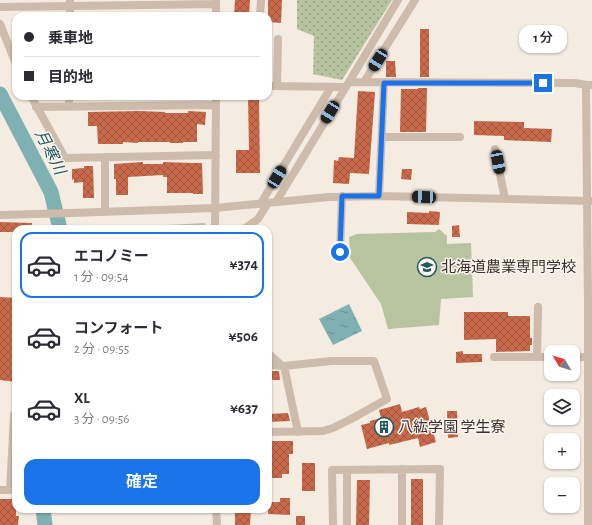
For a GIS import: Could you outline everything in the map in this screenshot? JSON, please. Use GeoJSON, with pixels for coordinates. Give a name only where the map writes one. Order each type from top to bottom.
{"type":"FeatureCollection","features":[{"type":"Feature","properties":{"kind":"street"},"geometry":{"type":"LineString","coordinates":[[260,0],[260,12]]}},
{"type":"Feature","properties":{"kind":"street"},"geometry":{"type":"LineString","coordinates":[[364,82],[415,0]]}},
{"type":"Feature","properties":{"kind":"street"},"geometry":{"type":"LineString","coordinates":[[0,6],[70,3],[216,2]]}},
{"type":"Feature","properties":{"kind":"street"},"geometry":{"type":"LineString","coordinates":[[250,225],[258,219],[347,85],[396,3],[406,14]]}},
{"type":"Feature","properties":{"kind":"street"},"geometry":{"type":"LineString","coordinates":[[0,24],[12,54]]}},
{"type":"Feature","properties":{"kind":"street"},"geometry":{"type":"LineString","coordinates":[[277,86],[278,39]]}},
{"type":"Feature","properties":{"kind":"street"},"geometry":{"type":"LineString","coordinates":[[272,86],[331,87],[364,82],[575,83],[589,85],[590,455],[588,525]]}},
{"type":"Feature","properties":{"kind":"street"},"geometry":{"type":"LineString","coordinates":[[379,196],[384,83]]}},
{"type":"Feature","properties":{"kind":"street"},"geometry":{"type":"LineString","coordinates":[[269,203],[331,87]]}},
{"type":"Feature","properties":{"kind":"street"},"geometry":{"type":"LineString","coordinates":[[33,100],[64,158],[216,155]]}},
{"type":"Feature","properties":{"kind":"street"},"geometry":{"type":"LineString","coordinates":[[69,100],[69,106]]}},
{"type":"Feature","properties":{"kind":"street"},"geometry":{"type":"LineString","coordinates":[[215,225],[216,100]]}},
{"type":"Feature","properties":{"kind":"street"},"geometry":{"type":"LineString","coordinates":[[36,107],[216,105]]}},
{"type":"Feature","properties":{"kind":"street"},"geometry":{"type":"LineString","coordinates":[[382,138],[460,137]]}},
{"type":"Feature","properties":{"kind":"street"},"geometry":{"type":"LineString","coordinates":[[495,149],[505,199]]}},
{"type":"Feature","properties":{"kind":"street"},"geometry":{"type":"LineString","coordinates":[[104,157],[105,212]]}},
{"type":"Feature","properties":{"kind":"street"},"geometry":{"type":"LineString","coordinates":[[0,215],[215,208],[342,196],[590,202]]}},
{"type":"Feature","properties":{"kind":"street"},"geometry":{"type":"LineString","coordinates":[[340,252],[342,196]]}},
{"type":"Feature","properties":{"kind":"street"},"geometry":{"type":"LineString","coordinates":[[537,357],[538,307]]}},
{"type":"Feature","properties":{"kind":"street"},"geometry":{"type":"LineString","coordinates":[[272,357],[282,366],[298,432]]}},
{"type":"Feature","properties":{"kind":"street"},"geometry":{"type":"LineString","coordinates":[[494,357],[544,357]]}},
{"type":"Feature","properties":{"kind":"street"},"geometry":{"type":"LineString","coordinates":[[272,365],[374,361],[387,399],[351,420],[323,431],[272,432]]}},
{"type":"Feature","properties":{"kind":"street"},"geometry":{"type":"LineString","coordinates":[[0,490],[10,490],[12,452]]}},
{"type":"Feature","properties":{"kind":"street"},"geometry":{"type":"LineString","coordinates":[[402,469],[402,525]]}},
{"type":"Feature","properties":{"kind":"street"},"geometry":{"type":"LineString","coordinates":[[333,525],[332,470],[440,469],[439,525]]}},
{"type":"Feature","properties":{"kind":"street"},"geometry":{"type":"LineString","coordinates":[[347,525],[348,470]]}},
{"type":"Feature","properties":{"kind":"street"},"geometry":{"type":"LineString","coordinates":[[216,513],[216,525]]}},
{"type":"Feature","properties":{"kind":"green space"},"geometry":{"type":"Polygon","coordinates":[[[297,0],[392,0],[342,80],[313,74],[314,36],[297,29],[297,0]]]}},
{"type":"Feature","properties":{"kind":"green space"},"geometry":{"type":"Polygon","coordinates":[[[205,223],[205,225],[169,225],[205,223]]]}},
{"type":"Feature","properties":{"kind":"green space"},"geometry":{"type":"Polygon","coordinates":[[[439,229],[447,236],[447,244],[471,243],[473,297],[441,299],[439,325],[388,329],[381,304],[350,258],[349,237],[357,234],[435,232],[439,229]]]}},
{"type":"Feature","properties":{"kind":"water"},"geometry":{"type":"Polygon","coordinates":[[[349,304],[362,331],[333,345],[319,319],[349,304]]]}},
{"type":"Feature","properties":{"kind":"building"},"geometry":{"type":"Polygon","coordinates":[[[235,0],[250,0],[249,12],[234,12],[235,0]]]}},
{"type":"Feature","properties":{"kind":"building"},"geometry":{"type":"Polygon","coordinates":[[[268,0],[282,0],[281,23],[272,22],[272,12],[268,12],[268,0]]]}},
{"type":"Feature","properties":{"kind":"building"},"geometry":{"type":"Polygon","coordinates":[[[420,29],[429,29],[429,77],[420,77],[420,29]]]}},
{"type":"Feature","properties":{"kind":"building"},"geometry":{"type":"Polygon","coordinates":[[[386,61],[395,61],[396,77],[386,77],[386,61]]]}},
{"type":"Feature","properties":{"kind":"building"},"geometry":{"type":"Polygon","coordinates":[[[427,88],[426,132],[400,132],[401,89],[427,88]]]}},
{"type":"Feature","properties":{"kind":"building"},"geometry":{"type":"Polygon","coordinates":[[[358,91],[375,92],[369,174],[350,173],[349,184],[333,183],[334,160],[338,161],[339,157],[354,158],[358,91]]]}},
{"type":"Feature","properties":{"kind":"building"},"geometry":{"type":"Polygon","coordinates":[[[248,100],[259,100],[260,173],[236,173],[236,150],[249,150],[248,100]]]}},
{"type":"Feature","properties":{"kind":"building"},"geometry":{"type":"Polygon","coordinates":[[[139,111],[165,113],[188,113],[188,111],[206,112],[205,125],[197,124],[197,142],[123,142],[123,144],[98,144],[97,126],[88,126],[88,112],[139,111]]]}},
{"type":"Feature","properties":{"kind":"building"},"geometry":{"type":"Polygon","coordinates":[[[474,121],[524,122],[524,128],[552,129],[551,142],[504,140],[504,136],[474,135],[474,121]]]}},
{"type":"Feature","properties":{"kind":"building"},"geometry":{"type":"Polygon","coordinates":[[[143,162],[143,164],[163,164],[163,162],[202,163],[203,194],[167,193],[167,177],[163,177],[163,175],[128,177],[128,195],[116,195],[114,164],[143,162]]]}},
{"type":"Feature","properties":{"kind":"building"},"geometry":{"type":"Polygon","coordinates":[[[84,166],[93,166],[94,198],[83,198],[83,182],[74,183],[74,179],[72,180],[72,169],[84,168],[84,166]]]}},
{"type":"Feature","properties":{"kind":"building"},"geometry":{"type":"Polygon","coordinates":[[[402,169],[412,169],[411,180],[401,179],[402,169]]]}},
{"type":"Feature","properties":{"kind":"building"},"geometry":{"type":"Polygon","coordinates":[[[429,211],[440,212],[439,225],[407,224],[407,212],[429,213],[429,211]]]}},
{"type":"Feature","properties":{"kind":"building"},"geometry":{"type":"Polygon","coordinates":[[[0,222],[32,223],[32,225],[12,225],[12,232],[0,232],[0,222]]]}},
{"type":"Feature","properties":{"kind":"building"},"geometry":{"type":"Polygon","coordinates":[[[459,225],[460,237],[452,237],[452,226],[459,225]]]}},
{"type":"Feature","properties":{"kind":"building"},"geometry":{"type":"Polygon","coordinates":[[[0,297],[12,298],[12,382],[0,380],[0,297]]]}},
{"type":"Feature","properties":{"kind":"building"},"geometry":{"type":"Polygon","coordinates":[[[464,312],[508,312],[508,316],[530,316],[530,338],[532,338],[532,345],[530,345],[530,351],[496,352],[496,339],[464,340],[464,312]]]}},
{"type":"Feature","properties":{"kind":"building"},"geometry":{"type":"Polygon","coordinates":[[[463,351],[463,354],[482,354],[482,362],[456,363],[456,352],[463,351]]]}},
{"type":"Feature","properties":{"kind":"building"},"geometry":{"type":"Polygon","coordinates":[[[272,371],[279,371],[280,380],[272,380],[272,371]]]}},
{"type":"Feature","properties":{"kind":"building","name":"八紘学園 学生寮"},"geometry":{"type":"Polygon","coordinates":[[[400,404],[402,412],[419,407],[420,409],[426,407],[436,442],[420,447],[418,438],[389,445],[389,443],[367,449],[361,425],[381,418],[379,410],[400,404]]]}},
{"type":"Feature","properties":{"kind":"building"},"geometry":{"type":"Polygon","coordinates":[[[447,411],[457,411],[458,437],[448,438],[447,411]]]}},
{"type":"Feature","properties":{"kind":"building"},"geometry":{"type":"Polygon","coordinates":[[[288,413],[290,421],[272,422],[272,414],[288,413]]]}},
{"type":"Feature","properties":{"kind":"building"},"geometry":{"type":"Polygon","coordinates":[[[272,441],[293,441],[293,454],[289,454],[289,474],[282,474],[282,478],[272,478],[272,441]]]}},
{"type":"Feature","properties":{"kind":"building"},"geometry":{"type":"Polygon","coordinates":[[[302,463],[315,463],[315,491],[302,491],[302,463]]]}},
{"type":"Feature","properties":{"kind":"building"},"geometry":{"type":"Polygon","coordinates":[[[411,479],[423,479],[423,525],[411,525],[411,479]]]}},
{"type":"Feature","properties":{"kind":"building"},"geometry":{"type":"Polygon","coordinates":[[[357,480],[370,480],[369,525],[356,525],[357,480]]]}},
{"type":"Feature","properties":{"kind":"building"},"geometry":{"type":"Polygon","coordinates":[[[280,498],[290,498],[290,515],[268,514],[272,513],[272,502],[280,502],[280,498]]]}},
{"type":"Feature","properties":{"kind":"building"},"geometry":{"type":"Polygon","coordinates":[[[0,499],[12,499],[12,513],[16,513],[16,516],[19,516],[18,525],[0,525],[0,499]]]}},
{"type":"Feature","properties":{"kind":"building"},"geometry":{"type":"Polygon","coordinates":[[[235,513],[251,513],[250,525],[235,525],[235,513]]]}},
{"type":"Feature","properties":{"kind":"building"},"geometry":{"type":"Polygon","coordinates":[[[296,516],[305,516],[305,525],[296,525],[296,516]]]}},
{"type":"Feature","properties":{"kind":"waterway","name":"月寒川"},"geometry":{"type":"LineString","coordinates":[[0,94],[51,192],[59,225]]}},
{"type":"Feature","properties":{"kind":"waterway","name":"月寒川"},"geometry":{"type":"LineString","coordinates":[[44,513],[45,525]]}},
{"type":"Feature","properties":{"kind":"place","name":"北海道農業専門学校"},"geometry":{"type":"Point","coordinates":[427,267]}},
{"type":"Feature","properties":{"kind":"place","name":"八紘学園 学生寮"},"geometry":{"type":"Point","coordinates":[384,427]}},
{"type":"Feature","properties":{"kind":"route"},"geometry":{"type":"LineString","coordinates":[[340,252],[342,196],[379,196],[384,83],[543,83]]}}]}
